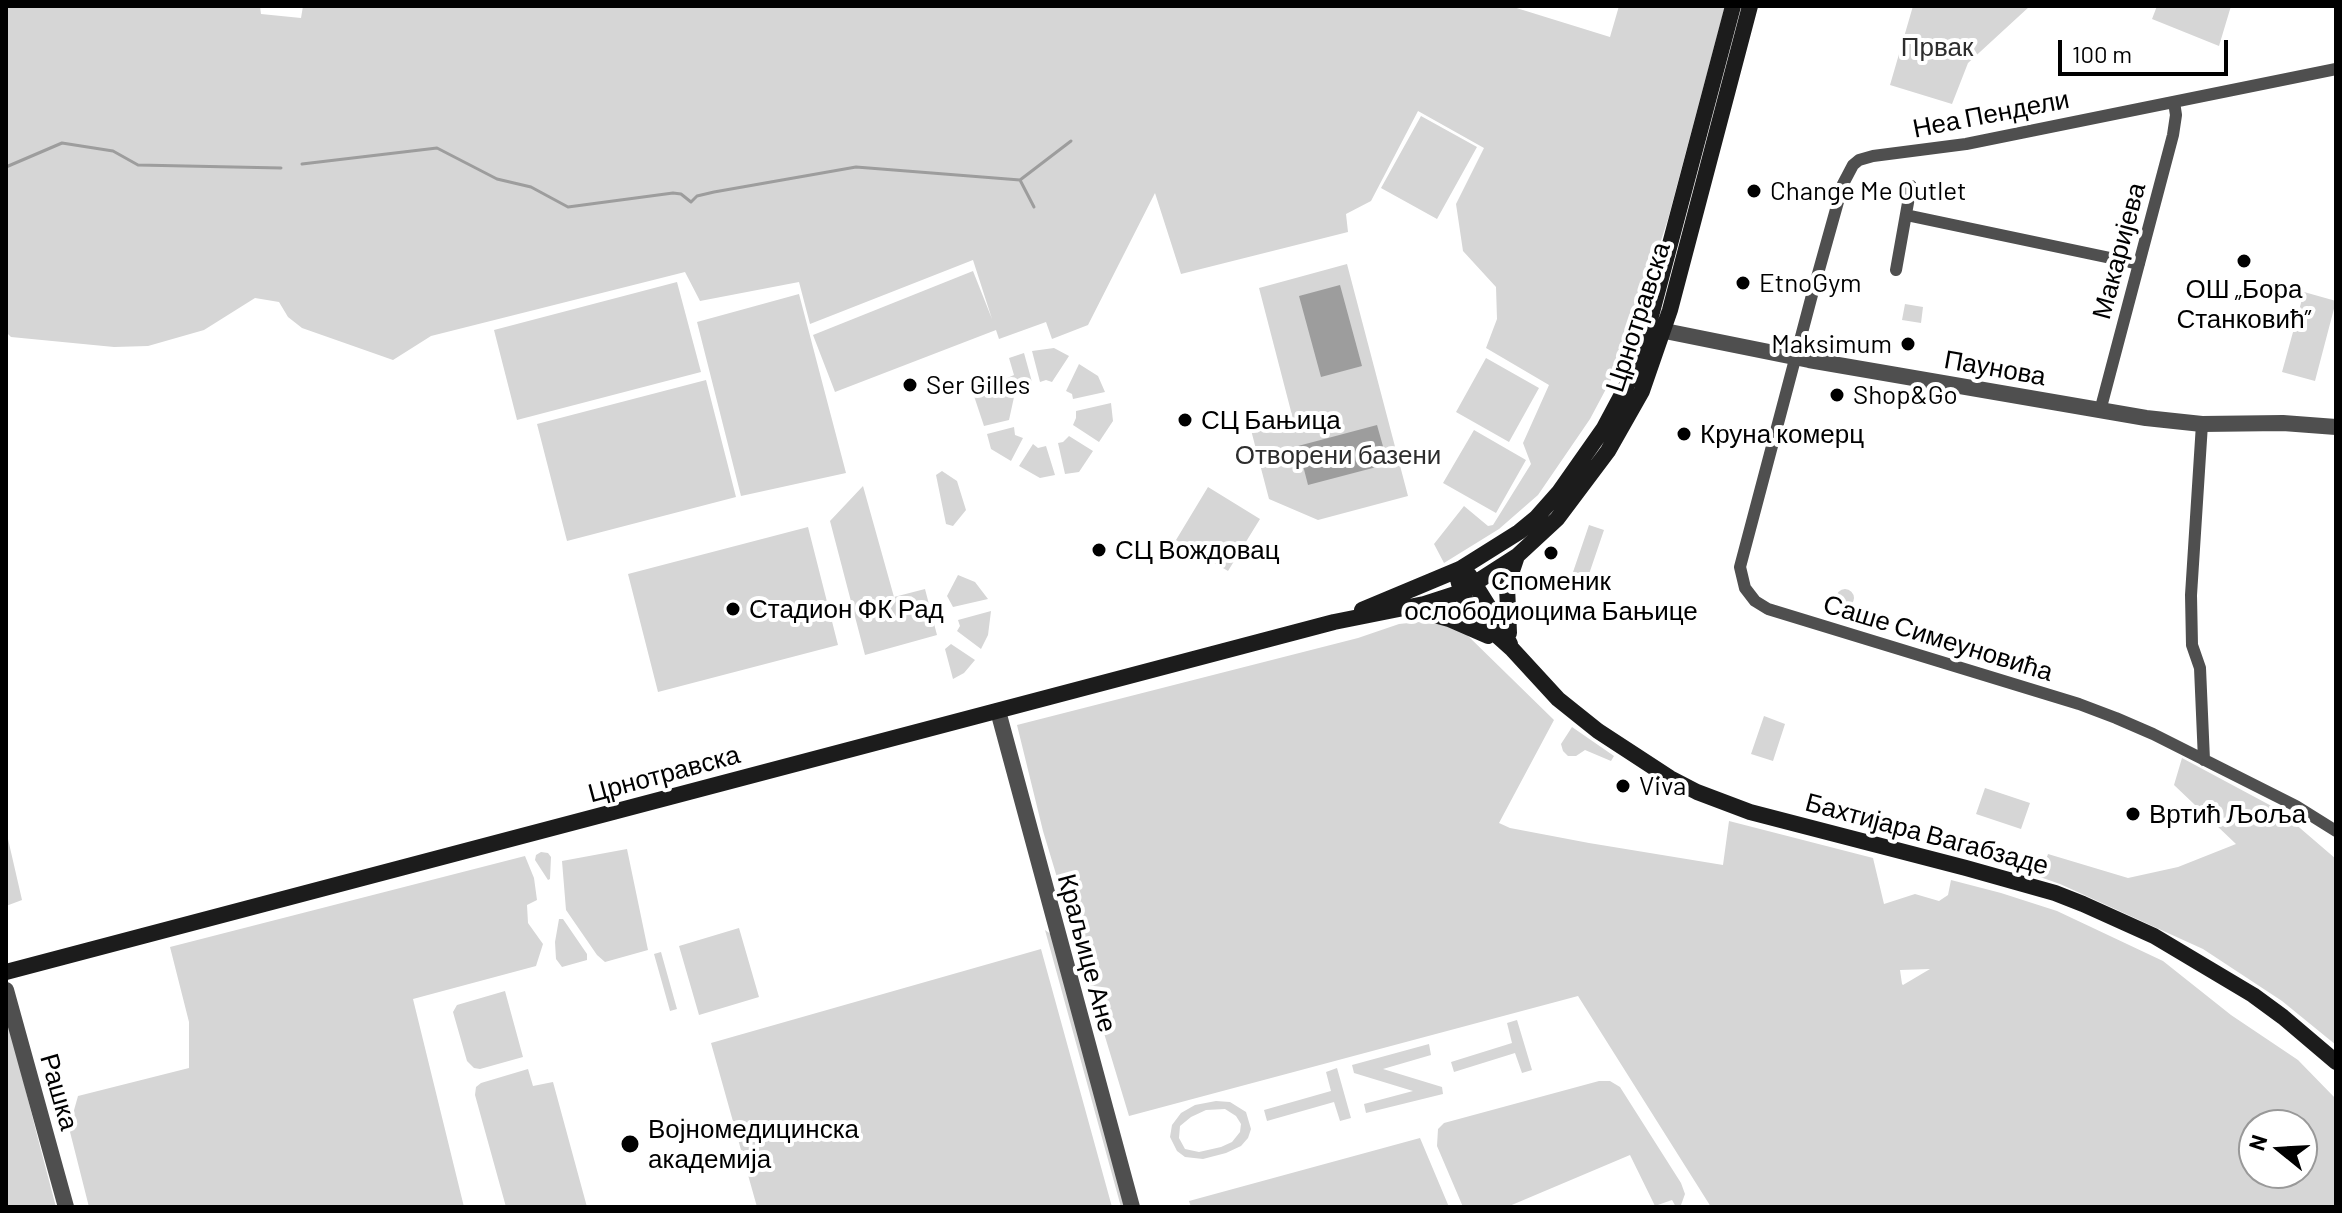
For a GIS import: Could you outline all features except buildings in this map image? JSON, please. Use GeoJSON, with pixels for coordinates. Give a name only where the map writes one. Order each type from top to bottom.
{"type":"FeatureCollection","features":[{"type":"Feature","properties":{"kind":"main road","name":"Црнотравска"},"geometry":{"type":"LineString","coordinates":[[6,972],[1334,622],[1445,598],[1468,588],[1517,556],[1557,519],[1608,451],[1642,391],[1733,6]]}},
{"type":"Feature","properties":{"kind":"main road","name":"Црнотравска"},"geometry":{"type":"LineString","coordinates":[[1334,622],[1460,569],[1519,532],[1536,518],[1593,446],[1656,330],[1750,6]]}},
{"type":"Feature","properties":{"kind":"main road"},"geometry":{"type":"LineString","coordinates":[[1512,649],[1507,618],[1507,586],[1517,556]]}},
{"type":"Feature","properties":{"kind":"main road","name":"Бахтијара Вагабзаде"},"geometry":{"type":"LineString","coordinates":[[1460,569],[1474,615],[1512,649],[1558,699],[1598,731],[1670,778],[1750,812],[1979,872],[2083,904],[2154,936],[2253,995],[2336,1062]]}},
{"type":"Feature","properties":{"kind":"main road"},"geometry":{"type":"LineString","coordinates":[[1398,610],[1424,612],[1449,619],[1512,649]]}},
{"type":"Feature","properties":{"kind":"street","name":"Неа Пендели"},"geometry":{"type":"LineString","coordinates":[[1796,357],[1843,184],[1856,162],[1873,156],[1966,144],[2336,69]]}},
{"type":"Feature","properties":{"kind":"street","name":"Макаријева"},"geometry":{"type":"LineString","coordinates":[[2100,411],[2176,124],[2174,102]]}},
{"type":"Feature","properties":{"kind":"street"},"geometry":{"type":"LineString","coordinates":[[1896,270],[1911,186]]}},
{"type":"Feature","properties":{"kind":"street"},"geometry":{"type":"LineString","coordinates":[[1906,215],[2139,264]]}},
{"type":"Feature","properties":{"kind":"street","name":"Паунова"},"geometry":{"type":"LineString","coordinates":[[1656,330],[2100,411],[2202,424],[2283,423],[2336,427]]}},
{"type":"Feature","properties":{"kind":"street","name":"Саше Симеуновића"},"geometry":{"type":"LineString","coordinates":[[1796,357],[1740,567],[1745,588],[1755,601],[1778,612],[2079,704],[2153,734],[2296,806],[2336,831]]}},
{"type":"Feature","properties":{"kind":"street"},"geometry":{"type":"LineString","coordinates":[[2202,424],[2191,595],[2192,645],[2200,668],[2204,760]]}},
{"type":"Feature","properties":{"kind":"street","name":"Краљице Ане"},"geometry":{"type":"LineString","coordinates":[[998,711],[1132,1207]]}},
{"type":"Feature","properties":{"kind":"street","name":"Рашка"},"geometry":{"type":"LineString","coordinates":[[6,990],[66,1207]]}},
{"type":"Feature","properties":{"kind":"green space"},"geometry":{"type":"Polygon","coordinates":[[[6,6],[260,6],[261,14],[301,18],[303,6],[1510,6],[1610,37],[1619,6],[1725,6],[1668,219],[1623,357],[1590,419],[1538,495],[1499,529],[1444,563],[1434,544],[1464,506],[1488,526],[1493,525],[1531,464],[1523,443],[1549,385],[1486,348],[1497,319],[1496,287],[1463,251],[1456,204],[1484,148],[1418,111],[1371,201],[1346,214],[1348,232],[1181,274],[1155,193],[1088,325],[1052,339],[1046,322],[999,339],[996,330],[835,392],[813,335],[973,271],[992,319],[973,260],[810,324],[799,282],[700,301],[685,272],[431,336],[393,360],[302,328],[288,317],[279,302],[255,298],[204,330],[148,346],[114,347],[11,337],[6,332],[6,6]]]}},
{"type":"Feature","properties":{"kind":"green space","name":"Првак"},"geometry":{"type":"Polygon","coordinates":[[[1913,6],[2030,6],[1968,63],[1952,104],[1890,85],[1913,6]]]}},
{"type":"Feature","properties":{"kind":"green space"},"geometry":{"type":"Polygon","coordinates":[[[2157,6],[2231,6],[2219,46],[2152,19],[2157,6]]]}},
{"type":"Feature","properties":{"kind":"green space"},"geometry":{"type":"Polygon","coordinates":[[[1421,116],[1477,147],[1437,219],[1381,188],[1421,116]]]}},
{"type":"Feature","properties":{"kind":"green space","name":"Отворени базени"},"geometry":{"type":"Polygon","coordinates":[[[1347,264],[1408,496],[1318,520],[1269,499],[1251,430],[1293,419],[1259,288],[1347,264]]]}},
{"type":"Feature","properties":{"kind":"green space"},"geometry":{"type":"Polygon","coordinates":[[[677,282],[701,372],[517,420],[494,330],[677,282]]]}},
{"type":"Feature","properties":{"kind":"green space"},"geometry":{"type":"Polygon","coordinates":[[[2304,292],[2336,301],[2315,381],[2282,372],[2304,292]]]}},
{"type":"Feature","properties":{"kind":"green space"},"geometry":{"type":"Polygon","coordinates":[[[799,294],[846,473],[741,496],[697,322],[799,294]]]}},
{"type":"Feature","properties":{"kind":"green space"},"geometry":{"type":"Polygon","coordinates":[[[1905,304],[1923,307],[1921,323],[1902,320],[1905,304]]]}},
{"type":"Feature","properties":{"kind":"green space"},"geometry":{"type":"Polygon","coordinates":[[[1054,348],[1069,356],[1052,382],[1040,382],[1032,351],[1054,348]]]}},
{"type":"Feature","properties":{"kind":"green space"},"geometry":{"type":"Polygon","coordinates":[[[1024,353],[1032,382],[1016,388],[1009,420],[984,426],[973,393],[1014,375],[1009,358],[1024,353]]]}},
{"type":"Feature","properties":{"kind":"green space"},"geometry":{"type":"Polygon","coordinates":[[[1486,358],[1539,388],[1509,442],[1456,412],[1486,358]]]}},
{"type":"Feature","properties":{"kind":"green space"},"geometry":{"type":"Polygon","coordinates":[[[1079,364],[1098,376],[1105,392],[1073,399],[1072,394],[1066,391],[1079,364]]]}},
{"type":"Feature","properties":{"kind":"green space"},"geometry":{"type":"Polygon","coordinates":[[[706,380],[736,497],[567,541],[537,424],[706,380]]]}},
{"type":"Feature","properties":{"kind":"green space"},"geometry":{"type":"Polygon","coordinates":[[[1111,403],[1113,421],[1099,442],[1073,425],[1076,411],[1111,403]]]}},
{"type":"Feature","properties":{"kind":"green space"},"geometry":{"type":"Polygon","coordinates":[[[1014,427],[1015,435],[1023,438],[1011,461],[991,449],[987,434],[1014,427]]]}},
{"type":"Feature","properties":{"kind":"green space"},"geometry":{"type":"Polygon","coordinates":[[[1474,430],[1526,460],[1496,513],[1443,483],[1474,430]]]}},
{"type":"Feature","properties":{"kind":"green space"},"geometry":{"type":"Polygon","coordinates":[[[1069,436],[1093,451],[1079,472],[1065,474],[1058,443],[1069,436]]]}},
{"type":"Feature","properties":{"kind":"green space"},"geometry":{"type":"Polygon","coordinates":[[[1033,444],[1038,448],[1046,446],[1055,475],[1040,478],[1019,466],[1033,444]]]}},
{"type":"Feature","properties":{"kind":"green space"},"geometry":{"type":"Polygon","coordinates":[[[942,471],[957,481],[966,510],[953,526],[946,524],[936,475],[942,471]]]}},
{"type":"Feature","properties":{"kind":"green space"},"geometry":{"type":"Polygon","coordinates":[[[863,486],[894,597],[925,589],[937,635],[865,655],[830,521],[863,486]]]}},
{"type":"Feature","properties":{"kind":"green space"},"geometry":{"type":"Polygon","coordinates":[[[1208,487],[1260,519],[1228,571],[1176,540],[1208,487]]]}},
{"type":"Feature","properties":{"kind":"green space"},"geometry":{"type":"Polygon","coordinates":[[[1589,525],[1604,530],[1587,580],[1572,575],[1589,525]]]}},
{"type":"Feature","properties":{"kind":"green space","name":"Стадион ФК Рад"},"geometry":{"type":"Polygon","coordinates":[[[808,527],[838,645],[658,692],[628,574],[808,527]]]}},
{"type":"Feature","properties":{"kind":"green space"},"geometry":{"type":"Polygon","coordinates":[[[958,575],[975,582],[988,599],[953,607],[947,596],[958,575]]]}},
{"type":"Feature","properties":{"kind":"green space"},"geometry":{"type":"Polygon","coordinates":[[[1845,589],[1854,598],[1845,607],[1836,598],[1845,589]]]}},
{"type":"Feature","properties":{"kind":"green space"},"geometry":{"type":"Polygon","coordinates":[[[991,611],[988,635],[981,649],[957,631],[960,626],[958,620],[991,611]]]}},
{"type":"Feature","properties":{"kind":"green space"},"geometry":{"type":"Polygon","coordinates":[[[1418,622],[1439,624],[1464,632],[1554,720],[1499,823],[1510,828],[1723,865],[1729,821],[1873,858],[1884,904],[1915,894],[1939,901],[1948,895],[1951,880],[2057,911],[2163,961],[2231,1015],[2298,1060],[2336,1099],[2336,1207],[1711,1207],[1578,996],[1129,1116],[1043,831],[1017,725],[1358,638],[1399,624],[1418,622]],[[1930,969],[1900,970],[1903,985],[1930,969]]]}},
{"type":"Feature","properties":{"kind":"green space"},"geometry":{"type":"Polygon","coordinates":[[[951,644],[975,660],[964,673],[953,679],[945,649],[951,644]]]}},
{"type":"Feature","properties":{"kind":"green space"},"geometry":{"type":"Polygon","coordinates":[[[1764,716],[1785,724],[1773,761],[1751,754],[1764,716]]]}},
{"type":"Feature","properties":{"kind":"green space"},"geometry":{"type":"Polygon","coordinates":[[[1572,727],[1614,756],[1611,761],[1585,750],[1576,756],[1568,756],[1561,744],[1572,727]]]}},
{"type":"Feature","properties":{"kind":"green space"},"geometry":{"type":"Polygon","coordinates":[[[2182,758],[2279,810],[2336,859],[2336,1045],[2282,1001],[2203,949],[2040,877],[2048,854],[2128,878],[2178,867],[2236,844],[2174,785],[2182,758]]]}},
{"type":"Feature","properties":{"kind":"green space"},"geometry":{"type":"Polygon","coordinates":[[[1985,788],[2030,803],[2021,829],[1976,814],[1985,788]]]}},
{"type":"Feature","properties":{"kind":"green space"},"geometry":{"type":"Polygon","coordinates":[[[6,840],[22,900],[6,906],[6,840]]]}},
{"type":"Feature","properties":{"kind":"green space"},"geometry":{"type":"Polygon","coordinates":[[[627,849],[648,950],[605,962],[566,910],[562,861],[627,849]]]}},
{"type":"Feature","properties":{"kind":"green space"},"geometry":{"type":"Polygon","coordinates":[[[541,852],[551,857],[548,880],[535,860],[541,852]]]}},
{"type":"Feature","properties":{"kind":"green space"},"geometry":{"type":"Polygon","coordinates":[[[525,856],[534,878],[537,900],[527,905],[528,923],[543,944],[536,966],[413,999],[464,1207],[89,1207],[69,1128],[78,1096],[189,1068],[189,1022],[170,947],[525,856]]]}},
{"type":"Feature","properties":{"kind":"green space"},"geometry":{"type":"Polygon","coordinates":[[[559,919],[563,919],[587,954],[587,960],[562,967],[556,959],[559,919]]]}},
{"type":"Feature","properties":{"kind":"green space"},"geometry":{"type":"Polygon","coordinates":[[[739,928],[759,997],[699,1015],[679,946],[739,928]]]}},
{"type":"Feature","properties":{"kind":"green space"},"geometry":{"type":"Polygon","coordinates":[[[1045,930],[1052,935],[1127,1207],[1121,1207],[1045,930]]]}},
{"type":"Feature","properties":{"kind":"green space"},"geometry":{"type":"Polygon","coordinates":[[[1041,949],[1112,1207],[757,1207],[711,1043],[1041,949]]]}},
{"type":"Feature","properties":{"kind":"green space"},"geometry":{"type":"Polygon","coordinates":[[[661,952],[677,1009],[670,1011],[654,954],[661,952]]]}},
{"type":"Feature","properties":{"kind":"green space"},"geometry":{"type":"Polygon","coordinates":[[[505,991],[523,1057],[474,1068],[467,1061],[453,1012],[457,1005],[505,991]]]}},
{"type":"Feature","properties":{"kind":"green space"},"geometry":{"type":"Polygon","coordinates":[[[6,1012],[37,1135],[56,1207],[6,1207],[6,1012]]]}},
{"type":"Feature","properties":{"kind":"green space"},"geometry":{"type":"Polygon","coordinates":[[[1517,1020],[1532,1070],[1522,1073],[1515,1053],[1454,1072],[1451,1062],[1512,1043],[1507,1023],[1517,1020]]]}},
{"type":"Feature","properties":{"kind":"green space"},"geometry":{"type":"Polygon","coordinates":[[[1429,1044],[1431,1055],[1383,1069],[1442,1087],[1443,1094],[1366,1113],[1364,1104],[1413,1091],[1354,1073],[1352,1065],[1429,1044]]]}},
{"type":"Feature","properties":{"kind":"green space"},"geometry":{"type":"Polygon","coordinates":[[[1337,1068],[1351,1118],[1340,1121],[1334,1102],[1267,1121],[1264,1110],[1331,1091],[1326,1072],[1337,1068]]]}},
{"type":"Feature","properties":{"kind":"green space"},"geometry":{"type":"Polygon","coordinates":[[[528,1069],[533,1086],[553,1082],[587,1207],[506,1207],[475,1095],[476,1087],[528,1069]]]}},
{"type":"Feature","properties":{"kind":"green space"},"geometry":{"type":"Polygon","coordinates":[[[1599,1081],[1610,1081],[1620,1087],[1681,1183],[1685,1194],[1681,1205],[1676,1207],[1672,1200],[1655,1206],[1630,1155],[1507,1207],[1463,1207],[1437,1146],[1438,1129],[1444,1123],[1599,1081]]]}},
{"type":"Feature","properties":{"kind":"green space"},"geometry":{"type":"Polygon","coordinates":[[[1230,1102],[1246,1112],[1251,1129],[1248,1138],[1241,1146],[1226,1153],[1203,1159],[1185,1157],[1177,1151],[1170,1137],[1172,1125],[1181,1113],[1195,1105],[1230,1102]],[[1225,1109],[1206,1110],[1180,1126],[1179,1138],[1185,1149],[1199,1152],[1221,1147],[1232,1142],[1240,1132],[1241,1124],[1236,1116],[1225,1109]]]}},
{"type":"Feature","properties":{"kind":"green space"},"geometry":{"type":"Polygon","coordinates":[[[1420,1138],[1449,1207],[1191,1207],[1189,1201],[1420,1138]]]}},
{"type":"Feature","properties":{"kind":"shaded area"},"geometry":{"type":"Polygon","coordinates":[[[1340,285],[1362,366],[1321,377],[1299,296],[1340,285]]]}},
{"type":"Feature","properties":{"kind":"shaded area"},"geometry":{"type":"Polygon","coordinates":[[[1377,425],[1388,464],[1308,485],[1298,446],[1377,425]]]}},
{"type":"Feature","properties":{"kind":"waterway"},"geometry":{"type":"LineString","coordinates":[[302,164],[437,148],[497,179],[531,187],[568,207],[673,193],[681,194],[691,202],[697,196],[714,192],[856,167],[1020,180],[1071,141]]}},
{"type":"Feature","properties":{"kind":"waterway"},"geometry":{"type":"LineString","coordinates":[[6,167],[62,143],[113,151],[138,165],[281,168]]}},
{"type":"Feature","properties":{"kind":"waterway"},"geometry":{"type":"LineString","coordinates":[[1020,180],[1034,207]]}},
{"type":"Feature","properties":{"kind":"place","name":"Change Me Outlet"},"geometry":{"type":"Point","coordinates":[1754,191]}},
{"type":"Feature","properties":{"kind":"place","name":"ОШ „Бора Станковић”"},"geometry":{"type":"Point","coordinates":[2244,261]}},
{"type":"Feature","properties":{"kind":"place","name":"EtnoGym"},"geometry":{"type":"Point","coordinates":[1743,283]}},
{"type":"Feature","properties":{"kind":"place","name":"Maksimum"},"geometry":{"type":"Point","coordinates":[1908,344]}},
{"type":"Feature","properties":{"kind":"place","name":"Ser Gilles"},"geometry":{"type":"Point","coordinates":[910,385]}},
{"type":"Feature","properties":{"kind":"place","name":"Shop&Go"},"geometry":{"type":"Point","coordinates":[1837,395]}},
{"type":"Feature","properties":{"kind":"place","name":"СЦ Бањица"},"geometry":{"type":"Point","coordinates":[1185,420]}},
{"type":"Feature","properties":{"kind":"place","name":"Круна комерц"},"geometry":{"type":"Point","coordinates":[1684,434]}},
{"type":"Feature","properties":{"kind":"place","name":"СЦ Вождовац"},"geometry":{"type":"Point","coordinates":[1099,550]}},
{"type":"Feature","properties":{"kind":"place","name":"Споменик ослободиоцима Бањице"},"geometry":{"type":"Point","coordinates":[1551,553]}},
{"type":"Feature","properties":{"kind":"place","name":"Стадион ФК Рад"},"geometry":{"type":"Point","coordinates":[733,609]}},
{"type":"Feature","properties":{"kind":"place","name":"Viva"},"geometry":{"type":"Point","coordinates":[1623,786]}},
{"type":"Feature","properties":{"kind":"place","name":"Вртић Љоља"},"geometry":{"type":"Point","coordinates":[2133,814]}},
{"type":"Feature","properties":{"kind":"place","name":"Војномедицинска академија"},"geometry":{"type":"Point","coordinates":[630,1144]}}]}
